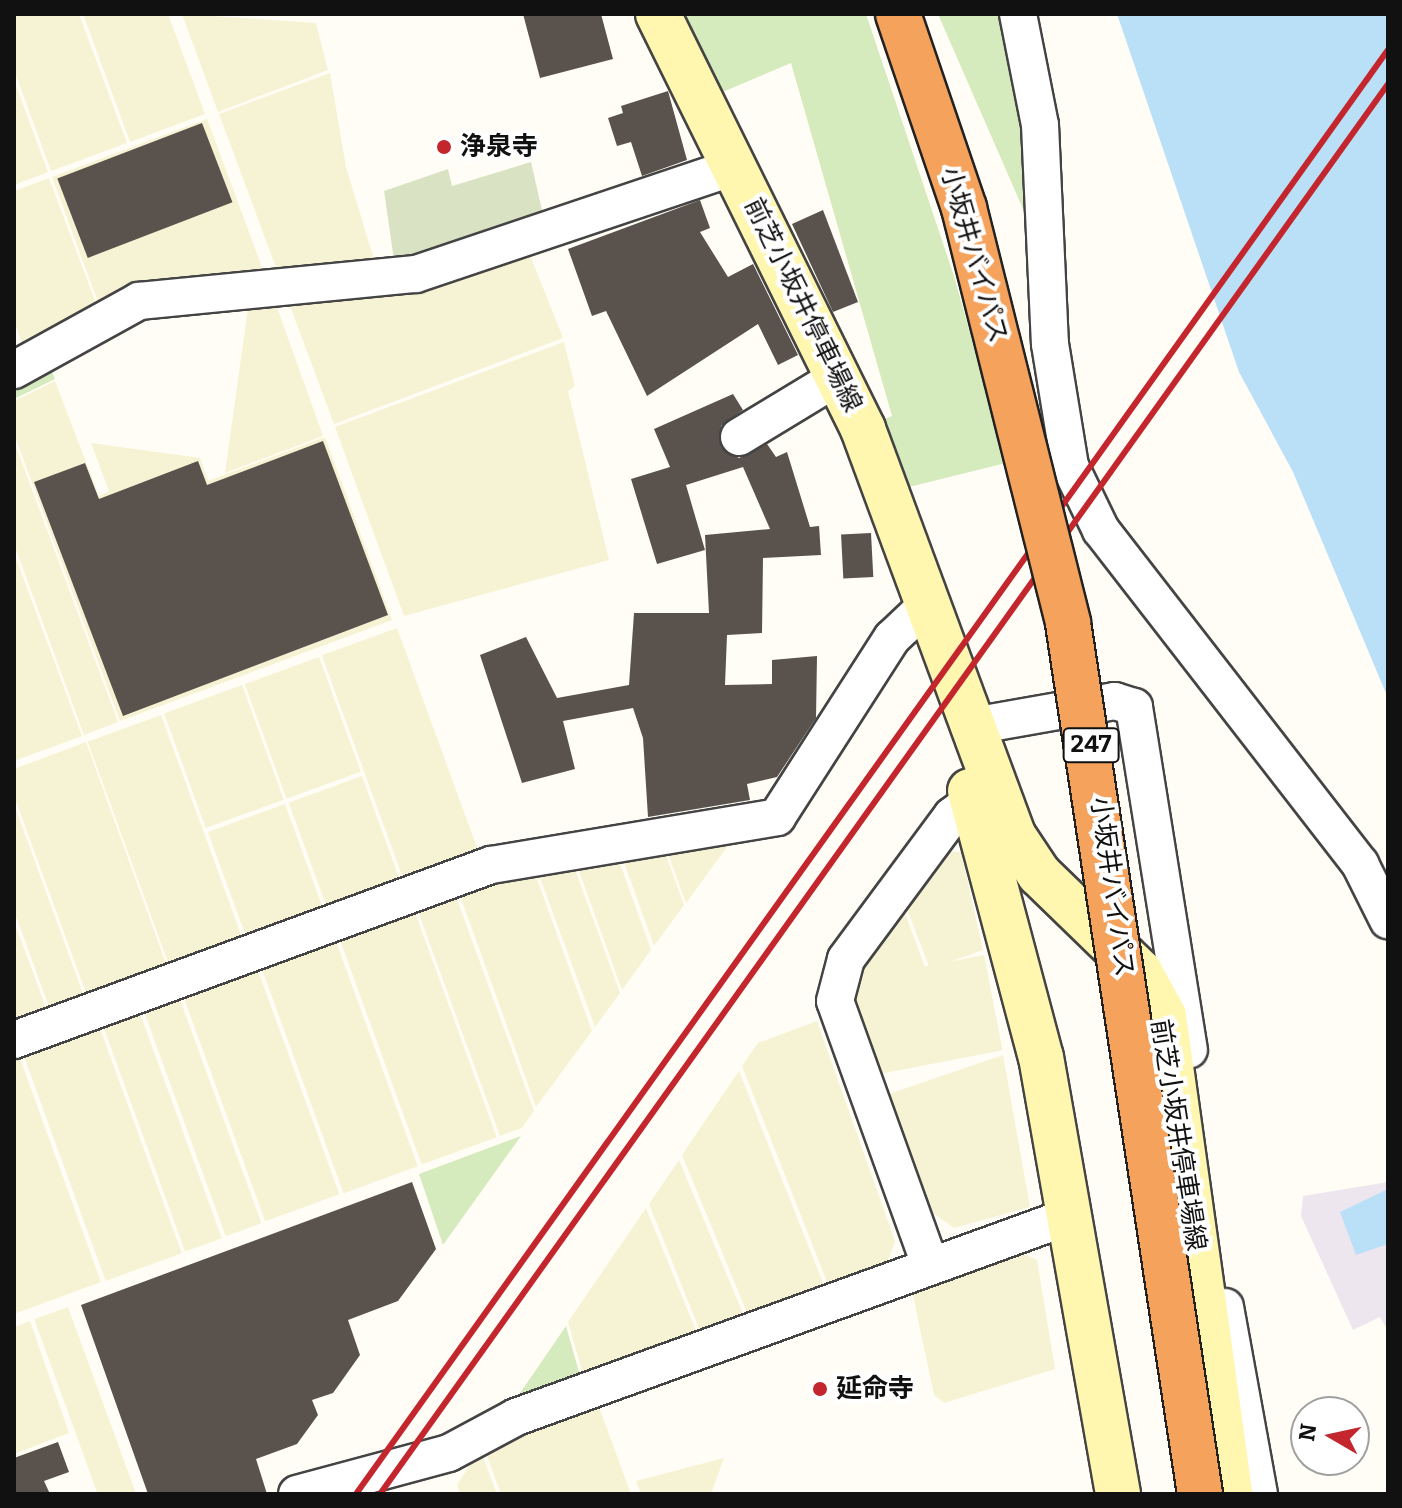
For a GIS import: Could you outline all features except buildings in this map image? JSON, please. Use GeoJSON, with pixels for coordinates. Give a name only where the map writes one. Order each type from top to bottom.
{"type":"FeatureCollection","features":[{"type":"Feature","properties":{"kind":"highway","name":"小坂井バイパス"},"geometry":{"type":"LineString","coordinates":[[898,14],[964,208],[1068,623],[1200,1494]]}},
{"type":"Feature","properties":{"kind":"main road","name":"前芝小坂井停車場線"},"geometry":{"type":"LineString","coordinates":[[658,14],[838,377],[1013,835],[1039,874],[1140,972],[1164,1016],[1230,1494]]}},
{"type":"Feature","properties":{"kind":"main road","name":"前芝小坂井停車場線"},"geometry":{"type":"LineString","coordinates":[[927,605],[972,801],[1041,1057],[1118,1494]]}},
{"type":"Feature","properties":{"kind":"street"},"geometry":{"type":"LineString","coordinates":[[1018,14],[1040,125],[1050,344],[1070,466],[1101,530],[1360,864],[1388,920]]}},
{"type":"Feature","properties":{"kind":"street"},"geometry":{"type":"LineString","coordinates":[[14,370],[139,301],[416,274],[736,166]]}},
{"type":"Feature","properties":{"kind":"street"},"geometry":{"type":"LineString","coordinates":[[739,437],[838,377]]}},
{"type":"Feature","properties":{"kind":"street"},"geometry":{"type":"LineString","coordinates":[[14,1040],[491,865],[777,817],[892,638],[927,605]]}},
{"type":"Feature","properties":{"kind":"street"},"geometry":{"type":"LineString","coordinates":[[973,726],[1115,701],[1134,707],[1141,726],[1228,1328],[1259,1494]]}},
{"type":"Feature","properties":{"kind":"street"},"geometry":{"type":"LineString","coordinates":[[929,1262],[835,1001],[846,959],[952,816],[972,801]]}},
{"type":"Feature","properties":{"kind":"street"},"geometry":{"type":"LineString","coordinates":[[297,1494],[449,1453],[516,1417],[929,1262],[1070,1216]]}},
{"type":"Feature","properties":{"kind":"shaded area"},"geometry":{"type":"Polygon","coordinates":[[[14,14],[79,14],[127,143],[51,171],[14,70],[14,14]]]}},
{"type":"Feature","properties":{"kind":"shaded area"},"geometry":{"type":"Polygon","coordinates":[[[83,14],[168,14],[205,114],[130,142],[83,14]]]}},
{"type":"Feature","properties":{"kind":"shaded area"},"geometry":{"type":"Polygon","coordinates":[[[182,14],[316,23],[328,70],[218,112],[182,14]]]}},
{"type":"Feature","properties":{"kind":"shaded area"},"geometry":{"type":"Polygon","coordinates":[[[330,73],[346,167],[376,266],[277,270],[219,114],[330,73]]]}},
{"type":"Feature","properties":{"kind":"shaded area"},"geometry":{"type":"Polygon","coordinates":[[[14,80],[48,172],[14,185],[14,80]]]}},
{"type":"Feature","properties":{"kind":"shaded area"},"geometry":{"type":"Polygon","coordinates":[[[207,119],[263,270],[146,280],[99,305],[52,177],[207,119]]]}},
{"type":"Feature","properties":{"kind":"shaded area"},"geometry":{"type":"Polygon","coordinates":[[[49,178],[97,306],[24,349],[14,321],[14,191],[49,178]]]}},
{"type":"Feature","properties":{"kind":"shaded area"},"geometry":{"type":"Polygon","coordinates":[[[530,255],[563,338],[334,424],[287,298],[417,289],[530,255]]]}},
{"type":"Feature","properties":{"kind":"shaded area"},"geometry":{"type":"Polygon","coordinates":[[[274,299],[323,436],[225,473],[249,301],[274,299]]]}},
{"type":"Feature","properties":{"kind":"shaded area"},"geometry":{"type":"Polygon","coordinates":[[[564,342],[575,386],[568,391],[609,560],[404,616],[335,427],[564,342]]]}},
{"type":"Feature","properties":{"kind":"shaded area"},"geometry":{"type":"Polygon","coordinates":[[[55,381],[99,496],[109,491],[91,443],[200,458],[208,481],[325,437],[392,620],[120,721],[14,434],[14,401],[55,381]]]}},
{"type":"Feature","properties":{"kind":"shaded area"},"geometry":{"type":"Polygon","coordinates":[[[14,441],[118,722],[84,735],[14,544],[14,441]]]}},
{"type":"Feature","properties":{"kind":"shaded area"},"geometry":{"type":"Polygon","coordinates":[[[14,553],[82,736],[14,761],[14,553]]]}},
{"type":"Feature","properties":{"kind":"shaded area"},"geometry":{"type":"Polygon","coordinates":[[[397,628],[480,856],[405,884],[322,655],[397,628]]]}},
{"type":"Feature","properties":{"kind":"shaded area"},"geometry":{"type":"Polygon","coordinates":[[[319,657],[361,772],[286,799],[245,684],[319,657]]]}},
{"type":"Feature","properties":{"kind":"shaded area"},"geometry":{"type":"Polygon","coordinates":[[[242,685],[284,800],[206,828],[164,713],[242,685]]]}},
{"type":"Feature","properties":{"kind":"shaded area"},"geometry":{"type":"Polygon","coordinates":[[[161,715],[244,943],[171,970],[88,742],[161,715]]]}},
{"type":"Feature","properties":{"kind":"shaded area"},"geometry":{"type":"Polygon","coordinates":[[[86,742],[169,972],[89,1001],[14,796],[14,769],[86,742]]]}},
{"type":"Feature","properties":{"kind":"shaded area"},"geometry":{"type":"Polygon","coordinates":[[[362,776],[402,885],[328,912],[289,803],[362,776]]]}},
{"type":"Feature","properties":{"kind":"shaded area"},"geometry":{"type":"Polygon","coordinates":[[[14,804],[86,1002],[52,1015],[14,911],[14,804]]]}},
{"type":"Feature","properties":{"kind":"shaded area"},"geometry":{"type":"Polygon","coordinates":[[[285,804],[325,914],[248,942],[208,832],[285,804]]]}},
{"type":"Feature","properties":{"kind":"shaded area"},"geometry":{"type":"Polygon","coordinates":[[[741,828],[686,903],[664,843],[741,828]]]}},
{"type":"Feature","properties":{"kind":"shaded area"},"geometry":{"type":"Polygon","coordinates":[[[662,844],[684,905],[654,946],[620,851],[662,844]]]}},
{"type":"Feature","properties":{"kind":"shaded area"},"geometry":{"type":"Polygon","coordinates":[[[943,851],[961,852],[983,950],[930,969],[904,901],[943,851]]]}},
{"type":"Feature","properties":{"kind":"shaded area"},"geometry":{"type":"Polygon","coordinates":[[[616,852],[651,950],[622,990],[575,860],[616,852]]]}},
{"type":"Feature","properties":{"kind":"shaded area"},"geometry":{"type":"Polygon","coordinates":[[[572,861],[620,993],[595,1027],[536,867],[572,861]]]}},
{"type":"Feature","properties":{"kind":"shaded area"},"geometry":{"type":"Polygon","coordinates":[[[533,868],[592,1031],[536,1107],[458,890],[533,868]]]}},
{"type":"Feature","properties":{"kind":"shaded area"},"geometry":{"type":"Polygon","coordinates":[[[454,891],[534,1111],[522,1128],[500,1136],[416,906],[454,891]]]}},
{"type":"Feature","properties":{"kind":"shaded area"},"geometry":{"type":"Polygon","coordinates":[[[902,905],[926,970],[850,998],[860,960],[902,905]]]}},
{"type":"Feature","properties":{"kind":"shaded area"},"geometry":{"type":"Polygon","coordinates":[[[413,907],[497,1137],[422,1165],[338,934],[413,907]]]}},
{"type":"Feature","properties":{"kind":"shaded area"},"geometry":{"type":"Polygon","coordinates":[[[14,921],[49,1016],[14,1028],[14,921]]]}},
{"type":"Feature","properties":{"kind":"shaded area"},"geometry":{"type":"Polygon","coordinates":[[[334,936],[418,1166],[344,1193],[260,963],[334,936]]]}},
{"type":"Feature","properties":{"kind":"shaded area"},"geometry":{"type":"Polygon","coordinates":[[[984,955],[1003,1050],[864,1077],[846,982],[984,955]]]}},
{"type":"Feature","properties":{"kind":"shaded area"},"geometry":{"type":"Polygon","coordinates":[[[256,965],[339,1194],[265,1221],[182,992],[256,965]]]}},
{"type":"Feature","properties":{"kind":"shaded area"},"geometry":{"type":"Polygon","coordinates":[[[178,994],[261,1223],[226,1236],[142,1007],[178,994]]]}},
{"type":"Feature","properties":{"kind":"shaded area"},"geometry":{"type":"Polygon","coordinates":[[[138,1008],[222,1238],[185,1252],[101,1021],[138,1008]]]}},
{"type":"Feature","properties":{"kind":"shaded area"},"geometry":{"type":"Polygon","coordinates":[[[817,1021],[895,1241],[884,1273],[831,1292],[742,1066],[758,1043],[817,1021]]]}},
{"type":"Feature","properties":{"kind":"shaded area"},"geometry":{"type":"Polygon","coordinates":[[[98,1023],[182,1253],[106,1281],[22,1051],[98,1023]]]}},
{"type":"Feature","properties":{"kind":"shaded area"},"geometry":{"type":"Polygon","coordinates":[[[18,1053],[101,1282],[14,1314],[14,1055],[18,1053]]]}},
{"type":"Feature","properties":{"kind":"shaded area"},"geometry":{"type":"Polygon","coordinates":[[[1003,1055],[1030,1207],[954,1228],[927,1209],[886,1095],[1003,1055]]]}},
{"type":"Feature","properties":{"kind":"shaded area"},"geometry":{"type":"Polygon","coordinates":[[[739,1071],[827,1293],[750,1320],[682,1155],[739,1071]]]}},
{"type":"Feature","properties":{"kind":"shaded area"},"geometry":{"type":"Polygon","coordinates":[[[679,1160],[746,1321],[702,1336],[649,1204],[679,1160]]]}},
{"type":"Feature","properties":{"kind":"shaded area"},"geometry":{"type":"Polygon","coordinates":[[[1388,1182],[1388,1331],[1380,1317],[1353,1330],[1301,1216],[1303,1196],[1388,1182]]]}},
{"type":"Feature","properties":{"kind":"shaded area"},"geometry":{"type":"Polygon","coordinates":[[[646,1208],[699,1338],[584,1378],[568,1322],[646,1208]]]}},
{"type":"Feature","properties":{"kind":"shaded area"},"geometry":{"type":"Polygon","coordinates":[[[1021,1253],[1037,1260],[1055,1369],[944,1403],[934,1395],[912,1291],[1021,1253]]]}},
{"type":"Feature","properties":{"kind":"shaded area"},"geometry":{"type":"Polygon","coordinates":[[[68,1307],[136,1494],[98,1494],[34,1319],[68,1307]]]}},
{"type":"Feature","properties":{"kind":"shaded area"},"geometry":{"type":"Polygon","coordinates":[[[30,1321],[69,1433],[14,1454],[14,1327],[30,1321]]]}},
{"type":"Feature","properties":{"kind":"shaded area"},"geometry":{"type":"Polygon","coordinates":[[[596,1399],[631,1494],[501,1494],[483,1445],[596,1399]]]}},
{"type":"Feature","properties":{"kind":"shaded area"},"geometry":{"type":"Polygon","coordinates":[[[480,1449],[497,1494],[460,1494],[457,1485],[480,1449]]]}},
{"type":"Feature","properties":{"kind":"shaded area"},"geometry":{"type":"Polygon","coordinates":[[[724,1458],[711,1494],[641,1494],[636,1481],[724,1458]]]}},
{"type":"Feature","properties":{"kind":"green space"},"geometry":{"type":"Polygon","coordinates":[[[679,14],[866,14],[954,276],[1006,463],[905,488],[879,421],[892,416],[791,63],[718,94],[679,14]]]}},
{"type":"Feature","properties":{"kind":"green space"},"geometry":{"type":"Polygon","coordinates":[[[938,14],[1008,14],[1018,54],[1035,323],[1023,209],[938,14]]]}},
{"type":"Feature","properties":{"kind":"green space"},"geometry":{"type":"Polygon","coordinates":[[[531,162],[544,219],[422,259],[394,260],[384,191],[448,169],[452,186],[531,162]]]}},
{"type":"Feature","properties":{"kind":"green space"},"geometry":{"type":"Polygon","coordinates":[[[49,364],[55,379],[14,399],[14,386],[49,364]]]}},
{"type":"Feature","properties":{"kind":"green space"},"geometry":{"type":"Polygon","coordinates":[[[521,1136],[443,1245],[419,1174],[521,1136]]]}},
{"type":"Feature","properties":{"kind":"green space"},"geometry":{"type":"Polygon","coordinates":[[[566,1326],[581,1379],[514,1402],[566,1326]]]}},
{"type":"Feature","properties":{"kind":"water"},"geometry":{"type":"Polygon","coordinates":[[[1117,14],[1388,14],[1388,698],[1293,472],[1239,372],[1117,14]]]}},
{"type":"Feature","properties":{"kind":"water"},"geometry":{"type":"Polygon","coordinates":[[[1388,1189],[1388,1244],[1356,1255],[1340,1212],[1388,1189]]]}},
{"type":"Feature","properties":{"kind":"railway"},"geometry":{"type":"LineString","coordinates":[[356,1494],[1388,50]]}},
{"type":"Feature","properties":{"kind":"railway"},"geometry":{"type":"LineString","coordinates":[[380,1494],[1388,84]]}},
{"type":"Feature","properties":{"kind":"place","name":"浄泉寺"},"geometry":{"type":"Point","coordinates":[444,147]}},
{"type":"Feature","properties":{"kind":"place","name":"延命寺"},"geometry":{"type":"Point","coordinates":[820,1389]}}]}
